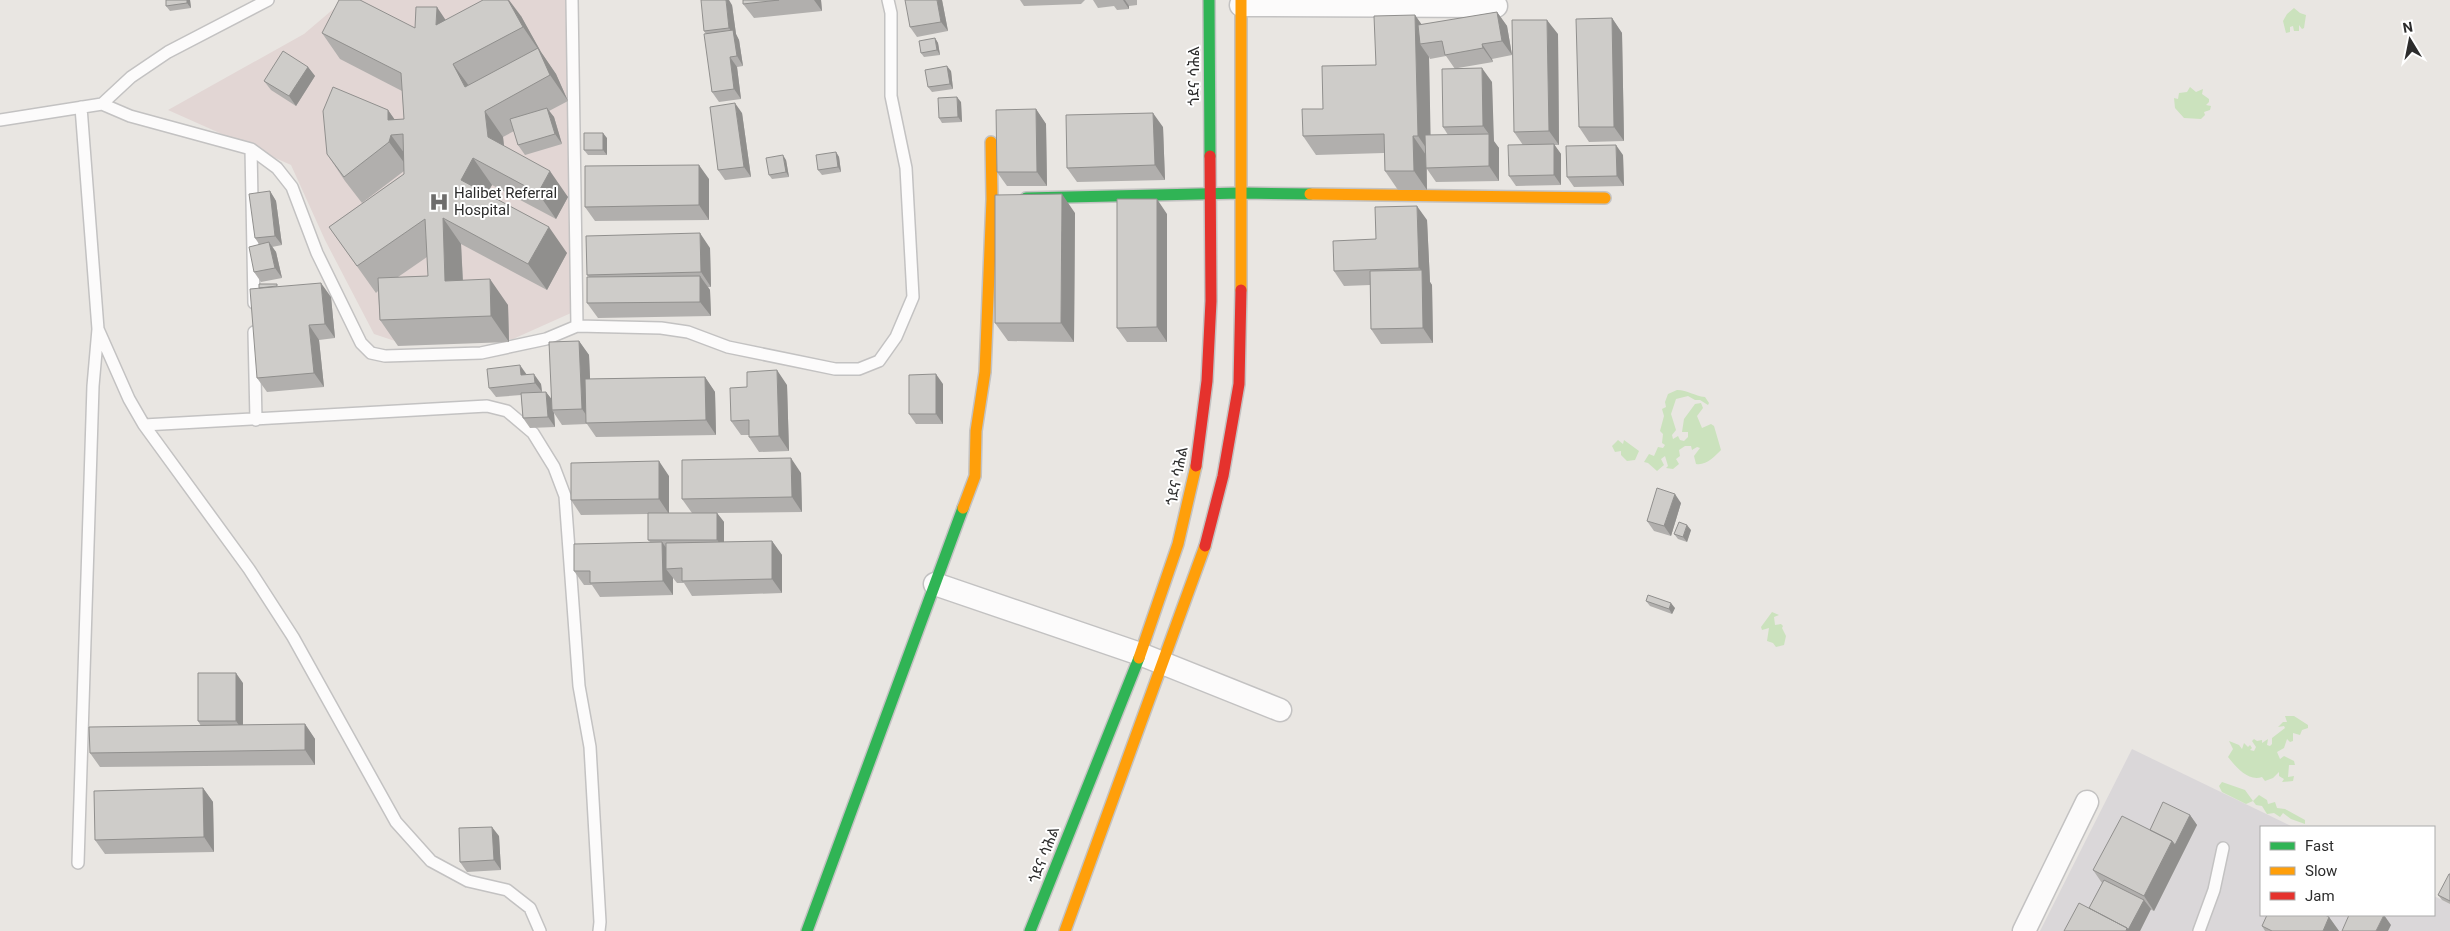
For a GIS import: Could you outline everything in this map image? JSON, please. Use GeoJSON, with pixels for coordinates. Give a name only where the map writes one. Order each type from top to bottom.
{"type":"FeatureCollection","features":[{"type":"Feature","properties":{"kind":"main road","name":"ጎደና ሳሕል"},"geometry":{"type":"LineString","coordinates":[[1030,931],[1140,654],[1178,544],[1197,461],[1207,381],[1210,311],[1209,0]]}},
{"type":"Feature","properties":{"kind":"main road"},"geometry":{"type":"LineString","coordinates":[[1065,931],[1207,540],[1232,428],[1239,375],[1241,306],[1241,3]]}},
{"type":"Feature","properties":{"kind":"main road"},"geometry":{"type":"LineString","coordinates":[[807,931],[975,476],[976,431],[985,372],[1002,198],[991,142]]}},
{"type":"Feature","properties":{"kind":"main road"},"geometry":{"type":"LineString","coordinates":[[1002,198],[1241,193],[1605,198]]}},
{"type":"Feature","properties":{"kind":"street"},"geometry":{"type":"LineString","coordinates":[[1241,3],[1464,3],[1496,6]]}},
{"type":"Feature","properties":{"kind":"street"},"geometry":{"type":"LineString","coordinates":[[935,584],[1140,654],[1280,710]]}},
{"type":"Feature","properties":{"kind":"street"},"geometry":{"type":"LineString","coordinates":[[2024,931],[2086,802]]}},
{"type":"Feature","properties":{"kind":"lane"},"geometry":{"type":"LineString","coordinates":[[102,104],[131,77],[168,52],[268,0]]}},
{"type":"Feature","properties":{"kind":"lane"},"geometry":{"type":"LineString","coordinates":[[572,0],[577,326]]}},
{"type":"Feature","properties":{"kind":"lane"},"geometry":{"type":"LineString","coordinates":[[0,120],[102,104],[130,116],[251,149],[277,168],[292,187],[317,253],[361,343],[372,354],[385,356],[481,353],[546,339],[577,326],[661,328],[688,332],[728,347],[835,369],[859,369],[879,361],[896,338],[913,297],[906,168],[891,96],[891,12],[888,0]]}},
{"type":"Feature","properties":{"kind":"lane"},"geometry":{"type":"LineString","coordinates":[[78,863],[93,396],[98,330],[81,107]]}},
{"type":"Feature","properties":{"kind":"lane"},"geometry":{"type":"LineString","coordinates":[[251,149],[256,420]]}},
{"type":"Feature","properties":{"kind":"lane"},"geometry":{"type":"LineString","coordinates":[[98,330],[129,399],[144,424],[249,569],[293,637],[396,822],[431,861],[468,881],[506,890],[530,908],[540,931]]}},
{"type":"Feature","properties":{"kind":"lane"},"geometry":{"type":"LineString","coordinates":[[144,424],[256,420],[488,406],[508,411],[533,433],[554,467],[565,496],[579,686],[590,747],[599,931]]}},
{"type":"Feature","properties":{"kind":"lane"},"geometry":{"type":"LineString","coordinates":[[2199,931],[2214,890],[2223,848]]}},
{"type":"Feature","properties":{"kind":"shaded area","name":"Halibet Referral Hospital"},"geometry":{"type":"Polygon","coordinates":[[[344,0],[568,0],[571,313],[513,339],[398,342],[374,334],[325,240],[291,165],[168,110],[304,34],[344,0]]]}},
{"type":"Feature","properties":{"kind":"shaded area"},"geometry":{"type":"Polygon","coordinates":[[[2132,749],[2291,826],[2260,826],[2260,916],[2435,916],[2435,896],[2450,904],[2450,931],[2040,931],[2132,749]]]}},
{"type":"Feature","properties":{"kind":"green space"},"geometry":{"type":"Polygon","coordinates":[[[2294,8],[2306,15],[2304,28],[2302,29],[2299,25],[2299,31],[2294,31],[2293,26],[2290,27],[2290,32],[2286,33],[2283,21],[2294,8]]]}},
{"type":"Feature","properties":{"kind":"green space"},"geometry":{"type":"Polygon","coordinates":[[[2190,87],[2196,92],[2203,89],[2202,94],[2209,99],[2206,105],[2211,106],[2210,110],[2204,112],[2205,115],[2201,119],[2184,118],[2175,108],[2174,98],[2178,99],[2179,93],[2187,92],[2190,87]]]}},
{"type":"Feature","properties":{"kind":"green space"},"geometry":{"type":"Polygon","coordinates":[[[1677,390],[1705,397],[1709,403],[1708,405],[1688,396],[1676,399],[1671,414],[1676,430],[1672,435],[1673,439],[1678,436],[1680,440],[1684,441],[1688,437],[1688,432],[1682,432],[1684,419],[1695,404],[1701,403],[1703,408],[1697,416],[1702,428],[1711,424],[1714,426],[1721,450],[1707,462],[1696,464],[1694,456],[1700,448],[1697,447],[1692,450],[1691,446],[1685,446],[1679,450],[1680,456],[1676,459],[1679,464],[1673,469],[1666,468],[1668,466],[1665,456],[1661,459],[1664,465],[1657,471],[1644,462],[1649,454],[1654,456],[1658,447],[1663,448],[1665,445],[1662,443],[1663,434],[1660,431],[1664,416],[1662,409],[1666,407],[1665,402],[1668,394],[1677,390]]]}},
{"type":"Feature","properties":{"kind":"green space"},"geometry":{"type":"Polygon","coordinates":[[[1618,440],[1623,444],[1624,440],[1639,451],[1635,460],[1627,461],[1621,455],[1621,451],[1615,452],[1612,446],[1618,440]]]}},
{"type":"Feature","properties":{"kind":"green space"},"geometry":{"type":"Polygon","coordinates":[[[1772,612],[1779,615],[1774,617],[1775,625],[1781,624],[1783,626],[1782,628],[1786,636],[1784,645],[1776,647],[1773,643],[1767,641],[1769,628],[1762,630],[1761,627],[1772,612]]]}},
{"type":"Feature","properties":{"kind":"green space"},"geometry":{"type":"Polygon","coordinates":[[[2285,716],[2294,716],[2308,725],[2308,728],[2302,730],[2300,735],[2293,733],[2293,741],[2290,742],[2287,739],[2284,748],[2277,752],[2280,759],[2284,756],[2294,761],[2295,765],[2289,765],[2288,777],[2294,776],[2293,781],[2282,782],[2284,779],[2279,776],[2279,772],[2273,778],[2265,781],[2262,777],[2257,778],[2247,775],[2234,765],[2228,757],[2233,749],[2229,741],[2239,745],[2242,749],[2244,743],[2248,747],[2250,745],[2252,748],[2250,750],[2254,751],[2256,747],[2252,741],[2254,739],[2257,741],[2262,740],[2262,743],[2268,739],[2267,745],[2270,746],[2272,738],[2285,728],[2284,726],[2278,727],[2283,722],[2287,722],[2285,716]]]}},
{"type":"Feature","properties":{"kind":"green space"},"geometry":{"type":"Polygon","coordinates":[[[2222,782],[2245,790],[2253,801],[2246,804],[2222,792],[2219,786],[2222,782]]]}},
{"type":"Feature","properties":{"kind":"green space"},"geometry":{"type":"Polygon","coordinates":[[[2259,795],[2267,800],[2268,804],[2275,802],[2277,808],[2285,809],[2305,820],[2305,824],[2291,819],[2283,813],[2280,817],[2274,813],[2267,814],[2262,806],[2256,805],[2253,801],[2259,795]]]}},
{"type":"Feature","properties":{"kind":"building"},"geometry":{"type":"Polygon","coordinates":[[[166,0],[187,0],[187,3],[166,6],[166,0]]]}},
{"type":"Feature","properties":{"kind":"building"},"geometry":{"type":"Polygon","coordinates":[[[339,0],[360,0],[415,28],[416,7],[437,7],[436,25],[483,0],[508,0],[523,27],[453,64],[465,87],[538,48],[550,75],[485,111],[488,137],[550,171],[538,193],[473,158],[461,180],[549,227],[528,264],[443,218],[445,281],[490,279],[491,316],[380,320],[378,278],[428,276],[425,219],[357,266],[329,227],[404,174],[403,134],[391,135],[389,142],[344,177],[327,154],[323,111],[333,87],[388,110],[388,120],[404,119],[401,73],[322,33],[339,0]]]}},
{"type":"Feature","properties":{"kind":"building"},"geometry":{"type":"Polygon","coordinates":[[[701,0],[726,0],[729,28],[704,31],[701,0]]]}},
{"type":"Feature","properties":{"kind":"building"},"geometry":{"type":"Polygon","coordinates":[[[743,0],[779,0],[743,4],[743,0]]]}},
{"type":"Feature","properties":{"kind":"building"},"geometry":{"type":"Polygon","coordinates":[[[905,0],[937,0],[941,22],[910,27],[905,0]]]}},
{"type":"Feature","properties":{"kind":"building"},"geometry":{"type":"Polygon","coordinates":[[[1497,12],[1502,41],[1482,44],[1483,48],[1445,55],[1442,41],[1420,44],[1418,25],[1497,12]]]}},
{"type":"Feature","properties":{"kind":"building"},"geometry":{"type":"Polygon","coordinates":[[[1415,15],[1418,136],[1413,136],[1414,171],[1385,171],[1384,134],[1303,136],[1302,109],[1323,109],[1322,66],[1376,65],[1374,16],[1415,15]]]}},
{"type":"Feature","properties":{"kind":"building"},"geometry":{"type":"Polygon","coordinates":[[[1612,18],[1614,127],[1579,127],[1576,19],[1612,18]]]}},
{"type":"Feature","properties":{"kind":"building"},"geometry":{"type":"Polygon","coordinates":[[[1512,20],[1547,20],[1549,131],[1514,132],[1512,20]]]}},
{"type":"Feature","properties":{"kind":"building"},"geometry":{"type":"Polygon","coordinates":[[[733,30],[737,56],[730,57],[734,89],[712,92],[704,34],[733,30]]]}},
{"type":"Feature","properties":{"kind":"building"},"geometry":{"type":"Polygon","coordinates":[[[935,38],[937,50],[921,53],[919,41],[935,38]]]}},
{"type":"Feature","properties":{"kind":"building"},"geometry":{"type":"Polygon","coordinates":[[[283,51],[308,67],[289,96],[264,81],[283,51]]]}},
{"type":"Feature","properties":{"kind":"building"},"geometry":{"type":"Polygon","coordinates":[[[947,66],[950,84],[928,87],[925,70],[947,66]]]}},
{"type":"Feature","properties":{"kind":"building"},"geometry":{"type":"Polygon","coordinates":[[[1482,68],[1483,126],[1443,127],[1442,69],[1482,68]]]}},
{"type":"Feature","properties":{"kind":"building"},"geometry":{"type":"Polygon","coordinates":[[[957,97],[958,117],[939,118],[938,98],[957,97]]]}},
{"type":"Feature","properties":{"kind":"building"},"geometry":{"type":"Polygon","coordinates":[[[735,103],[744,167],[718,170],[710,107],[735,103]]]}},
{"type":"Feature","properties":{"kind":"building"},"geometry":{"type":"Polygon","coordinates":[[[547,108],[555,134],[518,145],[510,119],[547,108]]]}},
{"type":"Feature","properties":{"kind":"building"},"geometry":{"type":"Polygon","coordinates":[[[1036,109],[1037,172],[997,172],[996,110],[1036,109]]]}},
{"type":"Feature","properties":{"kind":"building"},"geometry":{"type":"Polygon","coordinates":[[[1153,113],[1155,165],[1067,168],[1066,115],[1153,113]]]}},
{"type":"Feature","properties":{"kind":"building"},"geometry":{"type":"Polygon","coordinates":[[[584,133],[603,133],[603,150],[584,150],[584,133]]]}},
{"type":"Feature","properties":{"kind":"building"},"geometry":{"type":"Polygon","coordinates":[[[1489,134],[1489,166],[1426,168],[1425,135],[1489,134]]]}},
{"type":"Feature","properties":{"kind":"building"},"geometry":{"type":"Polygon","coordinates":[[[1554,144],[1554,175],[1509,176],[1508,145],[1554,144]]]}},
{"type":"Feature","properties":{"kind":"building"},"geometry":{"type":"Polygon","coordinates":[[[1616,145],[1617,176],[1567,177],[1566,146],[1616,145]]]}},
{"type":"Feature","properties":{"kind":"building"},"geometry":{"type":"Polygon","coordinates":[[[836,152],[838,167],[818,170],[816,155],[836,152]]]}},
{"type":"Feature","properties":{"kind":"building"},"geometry":{"type":"Polygon","coordinates":[[[783,155],[786,172],[769,175],[766,158],[783,155]]]}},
{"type":"Feature","properties":{"kind":"building"},"geometry":{"type":"Polygon","coordinates":[[[699,165],[699,205],[585,207],[585,166],[699,165]]]}},
{"type":"Feature","properties":{"kind":"building"},"geometry":{"type":"Polygon","coordinates":[[[270,191],[275,236],[255,238],[249,194],[270,191]]]}},
{"type":"Feature","properties":{"kind":"building"},"geometry":{"type":"Polygon","coordinates":[[[1062,194],[1061,323],[995,323],[995,195],[1062,194]]]}},
{"type":"Feature","properties":{"kind":"building"},"geometry":{"type":"Polygon","coordinates":[[[1117,199],[1157,199],[1157,327],[1117,328],[1117,199]]]}},
{"type":"Feature","properties":{"kind":"building"},"geometry":{"type":"Polygon","coordinates":[[[1417,206],[1419,268],[1334,271],[1333,241],[1376,239],[1375,207],[1417,206]]]}},
{"type":"Feature","properties":{"kind":"building"},"geometry":{"type":"Polygon","coordinates":[[[700,233],[701,272],[587,275],[586,236],[700,233]]]}},
{"type":"Feature","properties":{"kind":"building"},"geometry":{"type":"Polygon","coordinates":[[[269,242],[275,268],[254,272],[249,247],[269,242]]]}},
{"type":"Feature","properties":{"kind":"building"},"geometry":{"type":"Polygon","coordinates":[[[1422,270],[1423,328],[1371,329],[1370,271],[1422,270]]]}},
{"type":"Feature","properties":{"kind":"building"},"geometry":{"type":"Polygon","coordinates":[[[700,276],[700,302],[587,303],[587,277],[700,276]]]}},
{"type":"Feature","properties":{"kind":"building"},"geometry":{"type":"Polygon","coordinates":[[[321,283],[325,324],[309,325],[314,373],[257,378],[250,289],[321,283]]]}},
{"type":"Feature","properties":{"kind":"building"},"geometry":{"type":"Polygon","coordinates":[[[259,284],[277,284],[277,286],[259,288],[259,284]]]}},
{"type":"Feature","properties":{"kind":"building"},"geometry":{"type":"Polygon","coordinates":[[[579,341],[582,409],[552,410],[549,342],[579,341]]]}},
{"type":"Feature","properties":{"kind":"building"},"geometry":{"type":"Polygon","coordinates":[[[520,365],[521,375],[534,374],[535,383],[489,388],[487,369],[520,365]]]}},
{"type":"Feature","properties":{"kind":"building"},"geometry":{"type":"Polygon","coordinates":[[[777,370],[779,436],[749,437],[749,420],[731,421],[730,388],[747,387],[747,372],[777,370]]]}},
{"type":"Feature","properties":{"kind":"building"},"geometry":{"type":"Polygon","coordinates":[[[936,374],[936,414],[909,414],[909,375],[936,374]]]}},
{"type":"Feature","properties":{"kind":"building"},"geometry":{"type":"Polygon","coordinates":[[[705,377],[706,420],[586,423],[585,379],[705,377]]]}},
{"type":"Feature","properties":{"kind":"building"},"geometry":{"type":"Polygon","coordinates":[[[546,392],[548,417],[523,418],[521,393],[546,392]]]}},
{"type":"Feature","properties":{"kind":"building"},"geometry":{"type":"Polygon","coordinates":[[[791,458],[792,497],[682,499],[682,460],[791,458]]]}},
{"type":"Feature","properties":{"kind":"building"},"geometry":{"type":"Polygon","coordinates":[[[659,461],[659,499],[571,500],[571,463],[659,461]]]}},
{"type":"Feature","properties":{"kind":"building"},"geometry":{"type":"Polygon","coordinates":[[[1657,488],[1675,494],[1664,526],[1647,521],[1657,488]]]}},
{"type":"Feature","properties":{"kind":"building"},"geometry":{"type":"Polygon","coordinates":[[[648,513],[717,513],[717,540],[648,540],[648,513]]]}},
{"type":"Feature","properties":{"kind":"building"},"geometry":{"type":"Polygon","coordinates":[[[1679,522],[1687,525],[1683,537],[1674,534],[1679,522]]]}},
{"type":"Feature","properties":{"kind":"building"},"geometry":{"type":"Polygon","coordinates":[[[772,541],[772,579],[682,581],[682,568],[666,569],[666,543],[772,541]]]}},
{"type":"Feature","properties":{"kind":"building"},"geometry":{"type":"Polygon","coordinates":[[[662,542],[663,581],[590,583],[590,571],[574,571],[574,544],[662,542]]]}},
{"type":"Feature","properties":{"kind":"building"},"geometry":{"type":"Polygon","coordinates":[[[1648,595],[1671,603],[1669,609],[1646,601],[1648,595]]]}},
{"type":"Feature","properties":{"kind":"building"},"geometry":{"type":"Polygon","coordinates":[[[198,673],[236,673],[236,721],[198,721],[198,673]]]}},
{"type":"Feature","properties":{"kind":"building"},"geometry":{"type":"Polygon","coordinates":[[[305,724],[305,750],[90,753],[89,727],[305,724]]]}},
{"type":"Feature","properties":{"kind":"building"},"geometry":{"type":"Polygon","coordinates":[[[203,788],[204,837],[95,840],[94,791],[203,788]]]}},
{"type":"Feature","properties":{"kind":"building"},"geometry":{"type":"Polygon","coordinates":[[[2163,802],[2190,815],[2175,845],[2172,841],[2150,830],[2163,802]]]}},
{"type":"Feature","properties":{"kind":"building"},"geometry":{"type":"Polygon","coordinates":[[[2122,816],[2172,841],[2144,896],[2093,870],[2122,816]]]}},
{"type":"Feature","properties":{"kind":"building"},"geometry":{"type":"Polygon","coordinates":[[[492,827],[494,860],[460,862],[459,828],[492,827]]]}},
{"type":"Feature","properties":{"kind":"building"},"geometry":{"type":"Polygon","coordinates":[[[2450,874],[2450,901],[2438,895],[2450,874]]]}},
{"type":"Feature","properties":{"kind":"building"},"geometry":{"type":"Polygon","coordinates":[[[2104,880],[2144,900],[2128,930],[2089,908],[2104,880]]]}},
{"type":"Feature","properties":{"kind":"building"},"geometry":{"type":"Polygon","coordinates":[[[2079,903],[2127,928],[2126,931],[2064,931],[2079,903]]]}},
{"type":"Feature","properties":{"kind":"building"},"geometry":{"type":"Polygon","coordinates":[[[2267,916],[2329,917],[2323,931],[2272,931],[2262,926],[2267,916]]]}},
{"type":"Feature","properties":{"kind":"building"},"geometry":{"type":"Polygon","coordinates":[[[2349,916],[2384,916],[2376,931],[2342,931],[2349,916]]]}},
{"type":"Feature","properties":{"kind":"traffic: fast"},"geometry":{"type":"LineString","coordinates":[[1209,0],[1210,156]]}},
{"type":"Feature","properties":{"kind":"traffic: fast"},"geometry":{"type":"LineString","coordinates":[[1026,198],[1241,193],[1310,194]]}},
{"type":"Feature","properties":{"kind":"traffic: fast"},"geometry":{"type":"LineString","coordinates":[[807,931],[963,508]]}},
{"type":"Feature","properties":{"kind":"traffic: fast"},"geometry":{"type":"LineString","coordinates":[[1030,931],[1139,658]]}},
{"type":"Feature","properties":{"kind":"traffic: slow"},"geometry":{"type":"LineString","coordinates":[[1241,0],[1241,290]]}},
{"type":"Feature","properties":{"kind":"traffic: slow"},"geometry":{"type":"LineString","coordinates":[[963,508],[975,476],[976,431],[985,372],[992,199],[991,142]]}},
{"type":"Feature","properties":{"kind":"traffic: slow"},"geometry":{"type":"LineString","coordinates":[[1310,194],[1605,198]]}},
{"type":"Feature","properties":{"kind":"traffic: slow"},"geometry":{"type":"LineString","coordinates":[[1139,658],[1178,544],[1196,466]]}},
{"type":"Feature","properties":{"kind":"traffic: slow"},"geometry":{"type":"LineString","coordinates":[[1065,931],[1205,546]]}},
{"type":"Feature","properties":{"kind":"traffic: jam"},"geometry":{"type":"LineString","coordinates":[[1196,466],[1207,381],[1211,301],[1210,156]]}},
{"type":"Feature","properties":{"kind":"traffic: jam"},"geometry":{"type":"LineString","coordinates":[[1205,546],[1223,476],[1239,384],[1241,290]]}},
{"type":"Feature","properties":{"kind":"place","name":"Halibet Referral Hospital"},"geometry":{"type":"Point","coordinates":[439,202]}}]}
